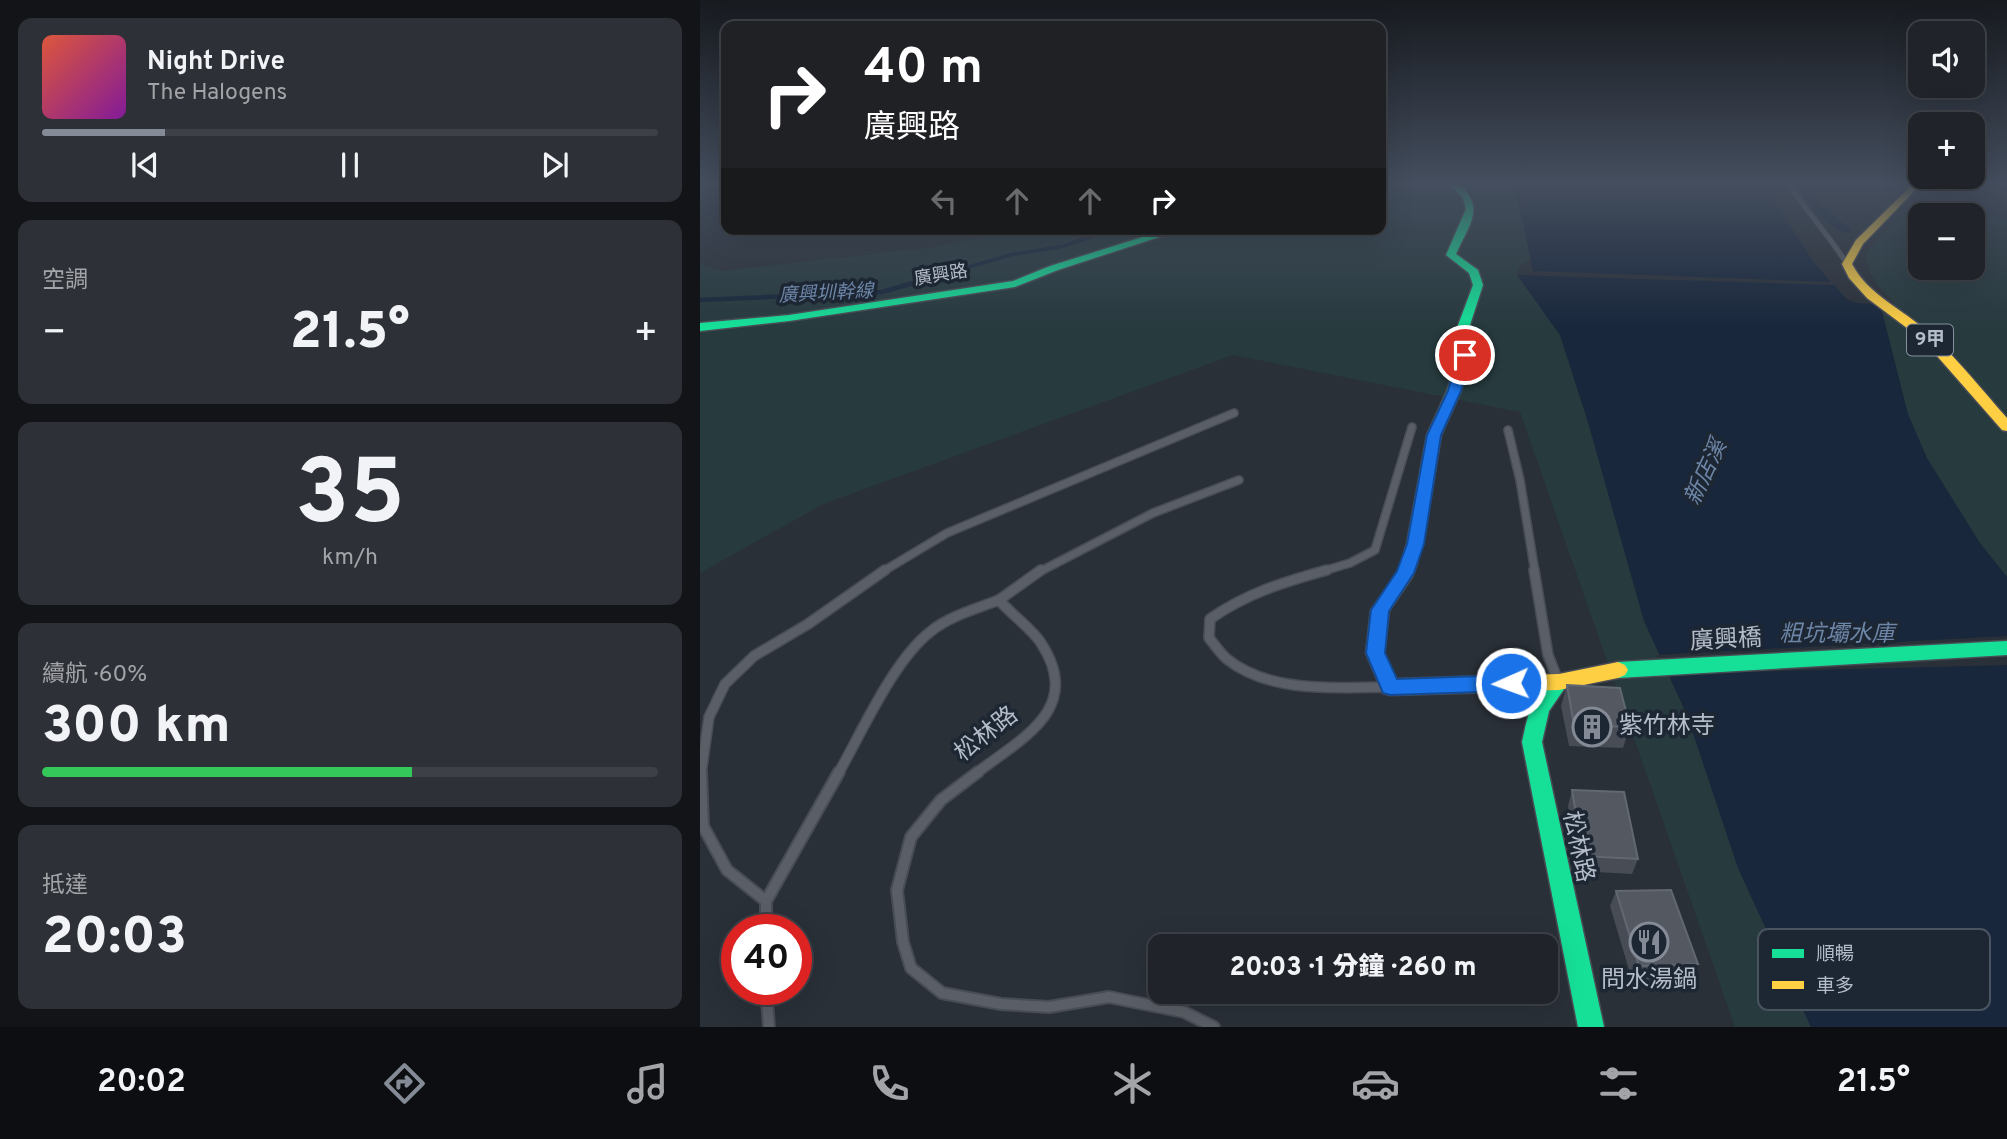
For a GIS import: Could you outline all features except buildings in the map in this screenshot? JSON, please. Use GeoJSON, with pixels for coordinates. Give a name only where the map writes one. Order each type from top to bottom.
{"type":"FeatureCollection","features":[{"type":"Feature","properties":{"kind":"street"},"geometry":{"type":"LineString","coordinates":[[1462,231],[1452,246],[1451,255],[1474,272],[1478,285],[1463,328],[1465,355],[1454,391],[1434,435],[1415,544],[1406,573],[1380,610],[1376,653],[1390,687],[1559,682]]}},
{"type":"Feature","properties":{"kind":"street"},"geometry":{"type":"LineString","coordinates":[[1847,264],[1851,250],[1872,231]]}},
{"type":"Feature","properties":{"kind":"street","name":"廣興路"},"geometry":{"type":"LineString","coordinates":[[700,327],[789,318],[1015,284],[1054,268],[1160,235]]}},
{"type":"Feature","properties":{"kind":"street","name":"9甲"},"geometry":{"type":"LineString","coordinates":[[1847,264],[1854,279],[1929,339],[2007,427]]}},
{"type":"Feature","properties":{"kind":"street","name":"廣興橋"},"geometry":{"type":"LineString","coordinates":[[1559,682],[1615,670],[2007,648]]}},
{"type":"Feature","properties":{"kind":"street","name":"松林路"},"geometry":{"type":"LineString","coordinates":[[1559,682],[1539,708],[1532,742],[1591,1027]]}},
{"type":"Feature","properties":{"kind":"lane"},"geometry":{"type":"LineString","coordinates":[[1823,231],[1847,264]]}},
{"type":"Feature","properties":{"kind":"lane"},"geometry":{"type":"LineString","coordinates":[[766,901],[727,870],[703,826],[701,764],[709,718],[725,684],[754,656],[947,533],[1234,413]]}},
{"type":"Feature","properties":{"kind":"lane"},"geometry":{"type":"LineString","coordinates":[[1390,687],[1320,688],[1256,675],[1228,660],[1209,638],[1210,619],[1230,604],[1268,587],[1358,562],[1375,550],[1412,426]]}},
{"type":"Feature","properties":{"kind":"lane"},"geometry":{"type":"LineString","coordinates":[[1508,430],[1520,480],[1548,655],[1559,682]]}},
{"type":"Feature","properties":{"kind":"lane"},"geometry":{"type":"LineString","coordinates":[[766,914],[766,901],[901,663],[929,632],[956,616],[999,600],[1043,569],[1153,513],[1239,480]]}},
{"type":"Feature","properties":{"kind":"lane","name":"松林路"},"geometry":{"type":"LineString","coordinates":[[999,600],[1014,618],[1040,640],[1054,667],[1055,701],[1038,726],[941,800],[911,837],[897,890],[903,942],[911,968],[942,993],[1001,1004],[1049,1007],[1108,997],[1184,1012],[1214,1027]]}},
{"type":"Feature","properties":{"kind":"lane"},"geometry":{"type":"LineString","coordinates":[[767,1005],[769,1027]]}},
{"type":"Feature","properties":{"kind":"green space"},"geometry":{"type":"Polygon","coordinates":[[[1386,231],[1525,231],[1531,259],[1518,267],[1517,275],[1560,335],[1588,422],[1644,621],[1687,715],[1738,868],[1766,929],[1758,929],[1758,1010],[1803,1010],[1811,1027],[1735,1027],[1520,412],[1233,355],[823,504],[700,573],[700,264],[722,271],[935,247],[988,235],[1386,235],[1386,231]]]}},
{"type":"Feature","properties":{"kind":"green space"},"geometry":{"type":"Polygon","coordinates":[[[1886,231],[1908,231],[1908,280],[1985,280],[1985,231],[2007,231],[2007,1026],[1990,942],[1990,929],[1987,929],[1864,321],[1895,303],[1871,274],[1867,252],[1886,231]]]}},
{"type":"Feature","properties":{"kind":"water"},"geometry":{"type":"Polygon","coordinates":[[[1524,231],[1794,231],[1813,261],[1831,282],[1533,271],[1524,231]]]}},
{"type":"Feature","properties":{"kind":"water","name":"粗坑壩水庫"},"geometry":{"type":"Polygon","coordinates":[[[1517,275],[1835,285],[1848,299],[1856,303],[1876,304],[1882,311],[1908,414],[1927,458],[1980,543],[2007,577],[2007,1027],[1811,1027],[1803,1010],[1990,1010],[1990,929],[1766,929],[1738,868],[1687,715],[1644,621],[1588,422],[1560,335],[1517,275]]]}},
{"type":"Feature","properties":{"kind":"pier"},"geometry":{"type":"Polygon","coordinates":[[[2007,636],[2007,665],[1665,674],[1656,655],[2007,636]]]}},
{"type":"Feature","properties":{"kind":"waterway","name":"廣興圳幹線"},"geometry":{"type":"LineString","coordinates":[[907,285],[1010,255],[1064,246],[1095,235]]}},
{"type":"Feature","properties":{"kind":"waterway","name":"廣興圳幹線"},"geometry":{"type":"LineString","coordinates":[[700,300],[882,292],[913,283]]}},
{"type":"Feature","properties":{"kind":"traffic: fast"},"geometry":{"type":"LineString","coordinates":[[1409,564],[1434,435],[1454,391],[1465,355],[1463,328],[1478,285],[1474,272],[1451,255],[1461,231]]}},
{"type":"Feature","properties":{"kind":"traffic: fast"},"geometry":{"type":"LineString","coordinates":[[700,327],[789,318],[1015,284],[1054,268],[1160,235]]}},
{"type":"Feature","properties":{"kind":"traffic: fast"},"geometry":{"type":"LineString","coordinates":[[1618,670],[2007,648]]}},
{"type":"Feature","properties":{"kind":"traffic: fast"},"geometry":{"type":"LineString","coordinates":[[1559,682],[1539,708],[1532,742],[1591,1027]]}},
{"type":"Feature","properties":{"kind":"traffic: slow"},"geometry":{"type":"LineString","coordinates":[[1869,231],[1859,242],[1847,264],[1853,276],[1871,295],[1927,337],[2007,427]]}},
{"type":"Feature","properties":{"kind":"traffic: slow"},"geometry":{"type":"LineString","coordinates":[[1409,564],[1406,573],[1380,610],[1375,653],[1390,687],[1559,682],[1618,670]]}},
{"type":"Feature","properties":{"kind":"place","name":"紫竹林寺"},"geometry":{"type":"Point","coordinates":[1592,727]}},
{"type":"Feature","properties":{"kind":"place","name":"問水湯鍋"},"geometry":{"type":"Point","coordinates":[1649,942]}},
{"type":"Feature","properties":{"kind":"route"},"geometry":{"type":"LineString","coordinates":[[1465,355],[1454,391],[1434,435],[1428,482],[1406,573],[1380,610],[1376,653],[1390,687],[1511,683]]}},
{"type":"Feature","properties":{"kind":"water label","name":"新店溪"},"geometry":{"type":"Point","coordinates":[1707,473]}}]}
